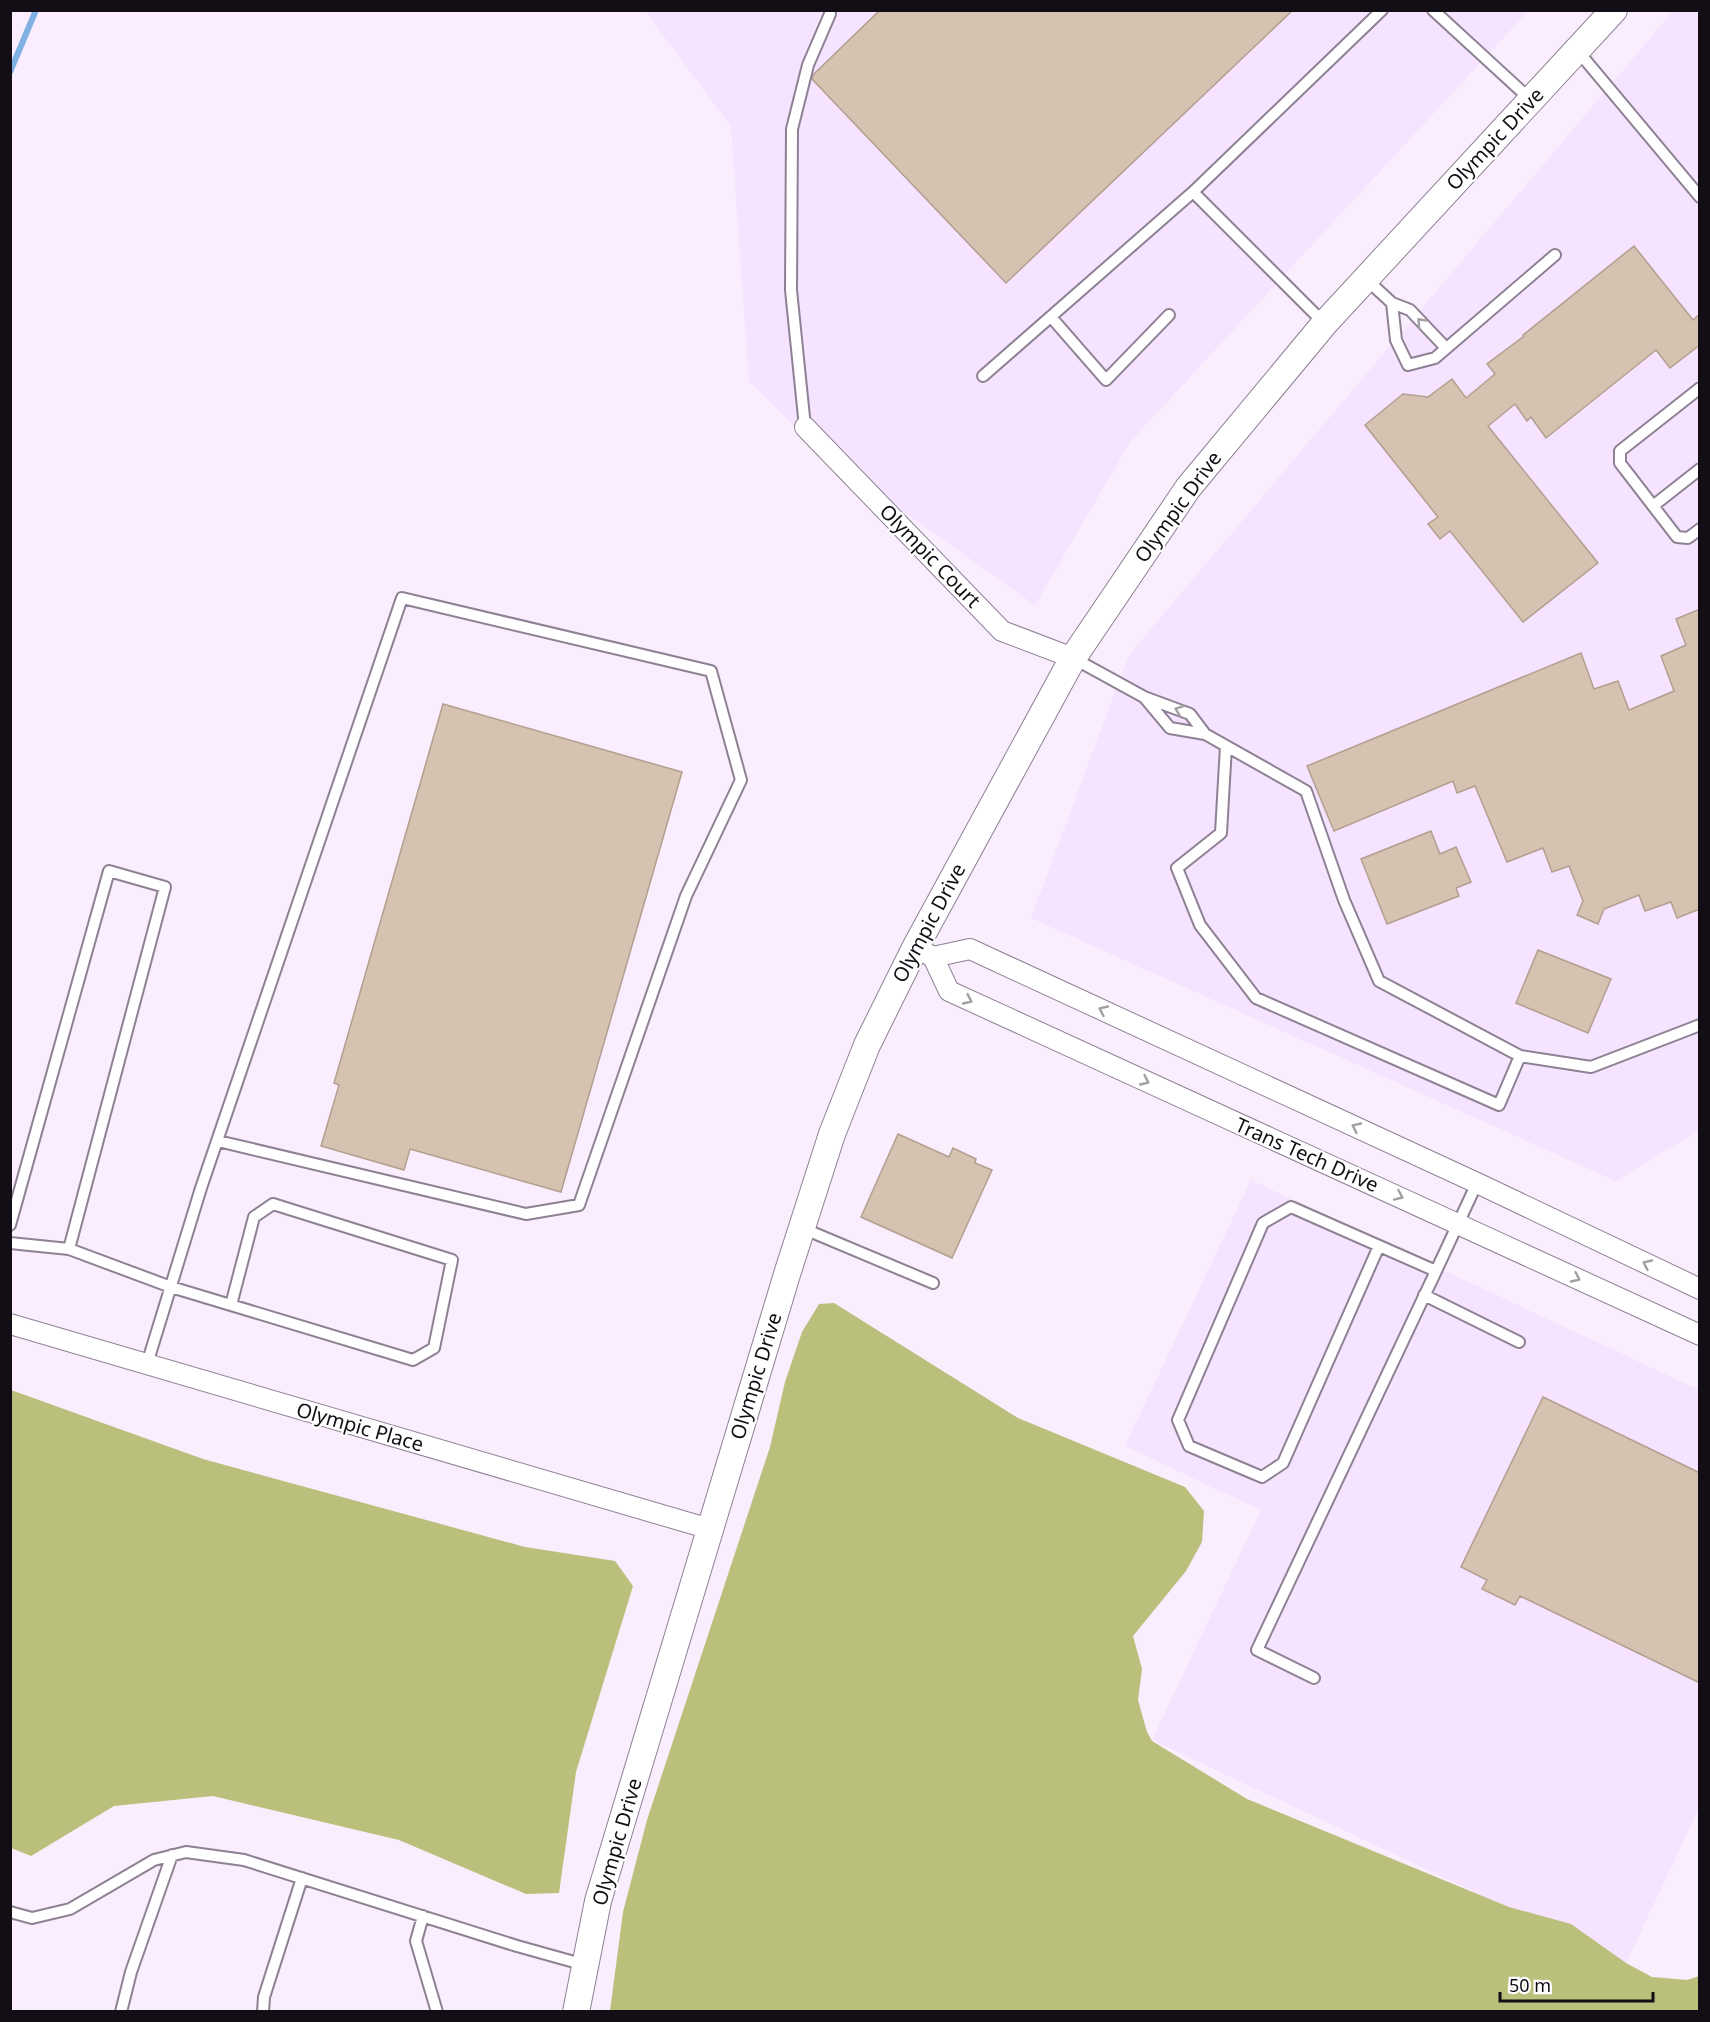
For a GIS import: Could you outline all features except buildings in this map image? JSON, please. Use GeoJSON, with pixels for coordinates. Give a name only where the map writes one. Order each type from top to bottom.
{"type":"FeatureCollection","features":[{"type":"Feature","properties":{"kind":"street","name":"Olympic Drive"},"geometry":{"type":"LineString","coordinates":[[576,2012],[598,1901],[802,1228],[832,1134],[867,1045],[924,952],[1073,658],[1188,488],[1325,323],[1614,10]]}},
{"type":"Feature","properties":{"kind":"street","name":"Olympic Court"},"geometry":{"type":"LineString","coordinates":[[805,427],[1002,631],[1073,658]]}},
{"type":"Feature","properties":{"kind":"street"},"geometry":{"type":"LineString","coordinates":[[924,952],[970,949],[1477,1183],[1700,1289]]}},
{"type":"Feature","properties":{"kind":"street","name":"Trans Tech Drive"},"geometry":{"type":"LineString","coordinates":[[924,952],[949,992],[1700,1335]]}},
{"type":"Feature","properties":{"kind":"street","name":"Olympic Place"},"geometry":{"type":"LineString","coordinates":[[10,1324],[710,1529]]}},
{"type":"Feature","properties":{"kind":"lane"},"geometry":{"type":"LineString","coordinates":[[983,376],[1193,192],[1382,10]]}},
{"type":"Feature","properties":{"kind":"lane"},"geometry":{"type":"LineString","coordinates":[[1433,10],[1532,100]]}},
{"type":"Feature","properties":{"kind":"lane"},"geometry":{"type":"LineString","coordinates":[[805,427],[792,291],[792,129],[808,65],[830,14]]}},
{"type":"Feature","properties":{"kind":"lane"},"geometry":{"type":"LineString","coordinates":[[1577,50],[1700,196]]}},
{"type":"Feature","properties":{"kind":"lane"},"geometry":{"type":"LineString","coordinates":[[1193,192],[1325,323]]}},
{"type":"Feature","properties":{"kind":"lane"},"geometry":{"type":"LineString","coordinates":[[1392,303],[1396,340],[1408,365],[1435,358],[1555,255]]}},
{"type":"Feature","properties":{"kind":"lane"},"geometry":{"type":"LineString","coordinates":[[1366,279],[1392,303],[1410,310],[1446,348]]}},
{"type":"Feature","properties":{"kind":"lane"},"geometry":{"type":"LineString","coordinates":[[1051,317],[1106,380],[1168,315]]}},
{"type":"Feature","properties":{"kind":"lane"},"geometry":{"type":"LineString","coordinates":[[1700,388],[1620,452],[1620,463],[1677,537],[1688,538],[1700,529]]}},
{"type":"Feature","properties":{"kind":"lane"},"geometry":{"type":"LineString","coordinates":[[1653,506],[1700,469]]}},
{"type":"Feature","properties":{"kind":"lane"},"geometry":{"type":"LineString","coordinates":[[147,1364],[218,1141],[402,598],[711,671],[741,780],[686,896],[579,1205],[526,1214],[218,1141]]}},
{"type":"Feature","properties":{"kind":"lane"},"geometry":{"type":"LineString","coordinates":[[1073,658],[1144,697],[1190,714],[1204,734]]}},
{"type":"Feature","properties":{"kind":"lane"},"geometry":{"type":"LineString","coordinates":[[1144,697],[1170,728],[1204,734],[1306,791],[1344,900],[1379,981],[1520,1056],[1591,1067],[1700,1025]]}},
{"type":"Feature","properties":{"kind":"lane"},"geometry":{"type":"LineString","coordinates":[[1226,746],[1221,833],[1177,868],[1200,925],[1256,998],[1499,1106],[1520,1056]]}},
{"type":"Feature","properties":{"kind":"lane"},"geometry":{"type":"LineString","coordinates":[[10,1225],[109,871],[165,887],[69,1249]]}},
{"type":"Feature","properties":{"kind":"lane"},"geometry":{"type":"LineString","coordinates":[[1314,1678],[1257,1650],[1477,1183]]}},
{"type":"Feature","properties":{"kind":"lane"},"geometry":{"type":"LineString","coordinates":[[10,1243],[69,1249],[171,1287],[413,1360],[434,1348],[452,1260],[273,1204],[254,1217],[231,1305]]}},
{"type":"Feature","properties":{"kind":"lane"},"geometry":{"type":"LineString","coordinates":[[1379,1246],[1283,1463],[1262,1477],[1189,1446],[1178,1420],[1263,1222],[1291,1207],[1436,1271]]}},
{"type":"Feature","properties":{"kind":"lane"},"geometry":{"type":"LineString","coordinates":[[802,1228],[933,1283]]}},
{"type":"Feature","properties":{"kind":"lane"},"geometry":{"type":"LineString","coordinates":[[1424,1295],[1519,1342]]}},
{"type":"Feature","properties":{"kind":"lane"},"geometry":{"type":"LineString","coordinates":[[10,1912],[32,1918],[70,1909],[154,1860],[186,1852],[244,1860],[585,1965]]}},
{"type":"Feature","properties":{"kind":"lane"},"geometry":{"type":"LineString","coordinates":[[121,2012],[131,1972],[172,1855]]}},
{"type":"Feature","properties":{"kind":"lane"},"geometry":{"type":"LineString","coordinates":[[263,2012],[264,1996],[302,1878]]}},
{"type":"Feature","properties":{"kind":"lane"},"geometry":{"type":"LineString","coordinates":[[423,1916],[416,1941],[437,2012]]}},
{"type":"Feature","properties":{"kind":"shaded area"},"geometry":{"type":"Polygon","coordinates":[[[645,11],[1528,11],[1130,442],[1035,605],[820,452],[749,381],[731,126],[645,11]]]}},
{"type":"Feature","properties":{"kind":"shaded area"},"geometry":{"type":"Polygon","coordinates":[[[1673,11],[1699,11],[1699,1130],[1616,1181],[1031,918],[1129,655],[1673,11]]]}},
{"type":"Feature","properties":{"kind":"shaded area"},"geometry":{"type":"Polygon","coordinates":[[[1251,1180],[1699,1390],[1699,1808],[1626,1963],[1152,1740],[1261,1510],[1125,1446],[1251,1180]]]}},
{"type":"Feature","properties":{"kind":"green space"},"geometry":{"type":"Polygon","coordinates":[[[834,1303],[1018,1418],[1185,1487],[1204,1511],[1202,1542],[1186,1571],[1133,1636],[1142,1669],[1138,1700],[1147,1732],[1152,1741],[1247,1799],[1509,1907],[1571,1924],[1626,1963],[1652,1977],[1687,1980],[1699,1976],[1699,2011],[610,2011],[623,1912],[647,1820],[770,1447],[785,1382],[802,1332],[819,1304],[834,1303]]]}},
{"type":"Feature","properties":{"kind":"green space"},"geometry":{"type":"Polygon","coordinates":[[[11,1390],[203,1459],[525,1547],[615,1561],[633,1586],[576,1772],[559,1893],[526,1894],[399,1840],[213,1796],[114,1806],[31,1856],[11,1848],[11,1390]]]}},
{"type":"Feature","properties":{"kind":"waterway"},"geometry":{"type":"LineString","coordinates":[[10,72],[36,10]]}}]}
